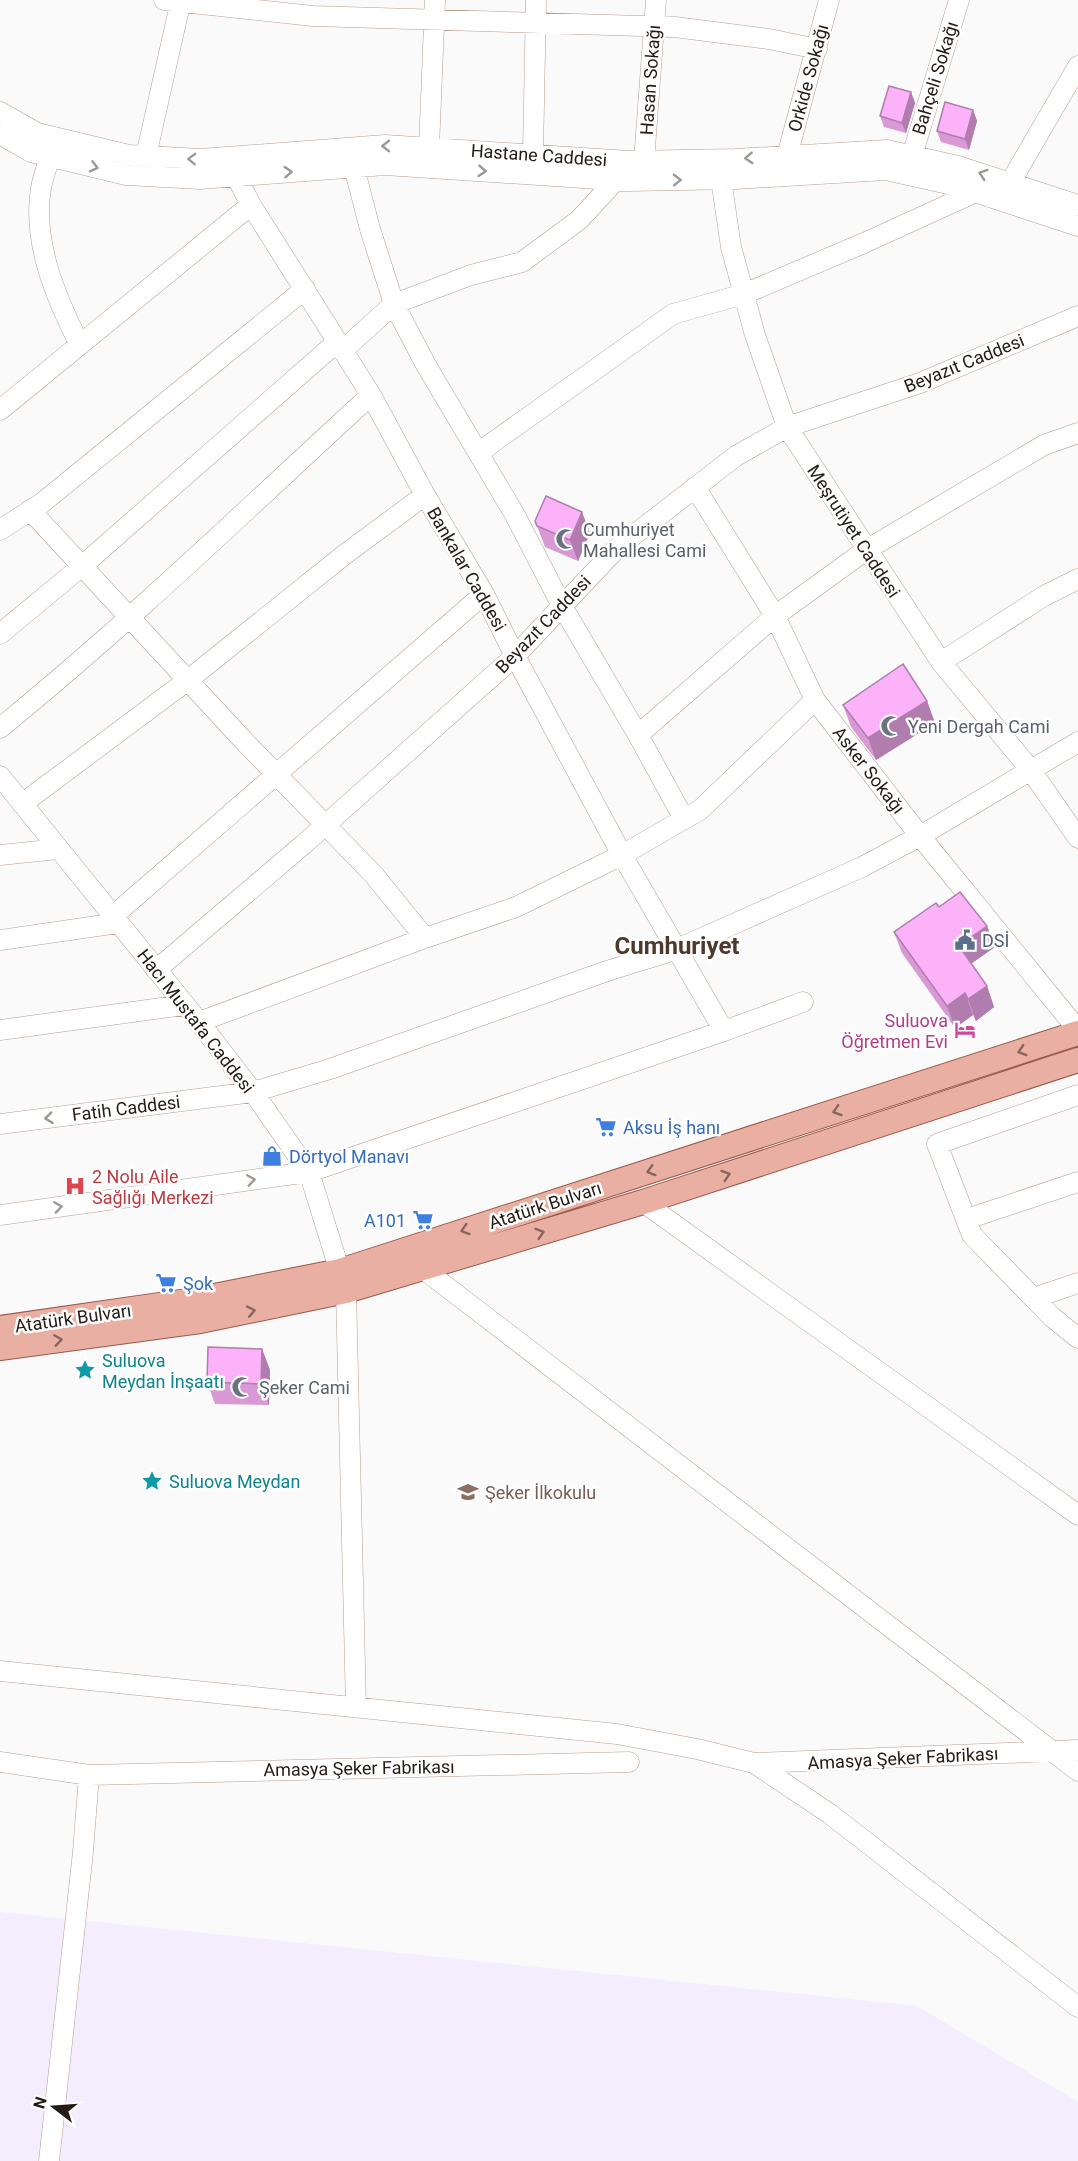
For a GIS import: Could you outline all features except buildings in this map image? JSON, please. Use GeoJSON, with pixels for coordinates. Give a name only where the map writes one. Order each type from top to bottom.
{"type":"FeatureCollection","features":[{"type":"Feature","properties":{"kind":"main road","name":"Atatürk Bulvarı"},"geometry":{"type":"LineString","coordinates":[[0,1348],[200,1321],[343,1281],[1078,1032]]}},
{"type":"Feature","properties":{"kind":"main road","name":"Atatürk Bulvarı"},"geometry":{"type":"LineString","coordinates":[[0,1328],[422,1268],[644,1202],[1078,1060]]}},
{"type":"Feature","properties":{"kind":"street"},"geometry":{"type":"LineString","coordinates":[[429,148],[435,0]]}},
{"type":"Feature","properties":{"kind":"street"},"geometry":{"type":"LineString","coordinates":[[533,154],[536,0]]}},
{"type":"Feature","properties":{"kind":"street","name":"Hasan Sokağı"},"geometry":{"type":"LineString","coordinates":[[644,160],[656,0]]}},
{"type":"Feature","properties":{"kind":"street","name":"Orkide Sokağı"},"geometry":{"type":"LineString","coordinates":[[787,156],[829,0]]}},
{"type":"Feature","properties":{"kind":"street","name":"Bahçeli Sokağı"},"geometry":{"type":"LineString","coordinates":[[912,156],[959,0]]}},
{"type":"Feature","properties":{"kind":"street"},"geometry":{"type":"LineString","coordinates":[[146,156],[175,1],[313,16],[654,27],[769,39],[817,49]]}},
{"type":"Feature","properties":{"kind":"street"},"geometry":{"type":"LineString","coordinates":[[1010,183],[1078,66]]}},
{"type":"Feature","properties":{"kind":"street","name":"Hastane Caddesi"},"geometry":{"type":"LineString","coordinates":[[0,112],[37,133],[129,155],[200,159],[385,145],[644,160],[787,156],[886,150],[958,166],[1078,205]]}},
{"type":"Feature","properties":{"kind":"street","name":"Hastane Caddesi"},"geometry":{"type":"LineString","coordinates":[[0,134],[31,152],[126,175],[200,179],[385,165],[616,180],[721,179],[885,170],[953,185],[1078,226]]}},
{"type":"Feature","properties":{"kind":"street"},"geometry":{"type":"LineString","coordinates":[[50,156],[41,189],[39,225],[47,264],[61,308],[80,345]]}},
{"type":"Feature","properties":{"kind":"street"},"geometry":{"type":"LineString","coordinates":[[354,167],[370,229],[394,304],[426,365],[515,515],[562,606],[638,735],[684,819]]}},
{"type":"Feature","properties":{"kind":"street","name":"Bankalar Caddesi"},"geometry":{"type":"LineString","coordinates":[[236,176],[251,204],[371,396],[425,495],[484,594],[622,855],[724,1031]]}},
{"type":"Feature","properties":{"kind":"street","name":"Meşrutiyet Caddesi"},"geometry":{"type":"LineString","coordinates":[[721,179],[731,247],[787,427],[941,662],[1030,769],[1078,838]]}},
{"type":"Feature","properties":{"kind":"street"},"geometry":{"type":"LineString","coordinates":[[0,634],[339,346],[394,304],[471,275],[522,262],[579,220],[616,180]]}},
{"type":"Feature","properties":{"kind":"street"},"geometry":{"type":"LineString","coordinates":[[478,453],[673,314],[744,294],[976,192]]}},
{"type":"Feature","properties":{"kind":"street"},"geometry":{"type":"LineString","coordinates":[[0,410],[251,204]]}},
{"type":"Feature","properties":{"kind":"street"},"geometry":{"type":"LineString","coordinates":[[0,530],[30,510],[304,289]]}},
{"type":"Feature","properties":{"kind":"street","name":"Beyazıt Caddesi"},"geometry":{"type":"LineString","coordinates":[[156,970],[325,826],[515,656],[617,548],[736,456],[787,427],[920,383],[1078,316]]}},
{"type":"Feature","properties":{"kind":"street"},"geometry":{"type":"LineString","coordinates":[[0,728],[51,687],[371,396]]}},
{"type":"Feature","properties":{"kind":"street"},"geometry":{"type":"LineString","coordinates":[[638,735],[775,616],[866,550],[1044,445],[1078,433]]}},
{"type":"Feature","properties":{"kind":"street","name":"Asker Sokağı"},"geometry":{"type":"LineString","coordinates":[[695,488],[775,616],[815,700],[920,836],[1078,1032]]}},
{"type":"Feature","properties":{"kind":"street"},"geometry":{"type":"LineString","coordinates":[[22,804],[188,680],[344,555],[425,495]]}},
{"type":"Feature","properties":{"kind":"street"},"geometry":{"type":"LineString","coordinates":[[30,510],[325,826],[374,875],[425,938]]}},
{"type":"Feature","properties":{"kind":"street"},"geometry":{"type":"LineString","coordinates":[[941,662],[1044,596],[1078,579]]}},
{"type":"Feature","properties":{"kind":"street"},"geometry":{"type":"LineString","coordinates":[[0,940],[116,920],[484,594]]}},
{"type":"Feature","properties":{"kind":"street"},"geometry":{"type":"LineString","coordinates":[[199,1022],[425,938],[516,907],[622,855],[700,810],[815,700]]}},
{"type":"Feature","properties":{"kind":"street","name":"Fatih Caddesi"},"geometry":{"type":"LineString","coordinates":[[0,1124],[253,1092],[330,1069],[607,971],[675,950],[862,867],[920,836],[1078,742]]}},
{"type":"Feature","properties":{"kind":"street","name":"Hacı Mustafa Caddesi"},"geometry":{"type":"LineString","coordinates":[[0,776],[199,1022],[253,1092],[309,1172],[343,1281],[356,1707]]}},
{"type":"Feature","properties":{"kind":"street"},"geometry":{"type":"LineString","coordinates":[[0,855],[58,849]]}},
{"type":"Feature","properties":{"kind":"street"},"geometry":{"type":"LineString","coordinates":[[0,1215],[309,1172],[803,1002]]}},
{"type":"Feature","properties":{"kind":"street"},"geometry":{"type":"LineString","coordinates":[[0,1030],[184,1005]]}},
{"type":"Feature","properties":{"kind":"street"},"geometry":{"type":"LineString","coordinates":[[1078,1095],[937,1144],[972,1234],[1052,1317],[1078,1338]]}},
{"type":"Feature","properties":{"kind":"street"},"geometry":{"type":"LineString","coordinates":[[967,1219],[1078,1182]]}},
{"type":"Feature","properties":{"kind":"street"},"geometry":{"type":"LineString","coordinates":[[644,1202],[1078,1515]]}},
{"type":"Feature","properties":{"kind":"street"},"geometry":{"type":"LineString","coordinates":[[422,1268],[1078,1771]]}},
{"type":"Feature","properties":{"kind":"street"},"geometry":{"type":"LineString","coordinates":[[1034,1298],[1078,1283]]}},
{"type":"Feature","properties":{"kind":"street"},"geometry":{"type":"LineString","coordinates":[[0,1671],[617,1734],[697,1749],[754,1764],[830,1814],[1078,2007]]}},
{"type":"Feature","properties":{"kind":"street","name":"Amasya Şeker Fabrikası"},"geometry":{"type":"LineString","coordinates":[[754,1764],[1078,1750]]}},
{"type":"Feature","properties":{"kind":"street","name":"Amasya Şeker Fabrikası"},"geometry":{"type":"LineString","coordinates":[[0,1762],[89,1774],[629,1762]]}},
{"type":"Feature","properties":{"kind":"street"},"geometry":{"type":"LineString","coordinates":[[49,2161],[83,1852],[89,1774]]}},
{"type":"Feature","properties":{"kind":"shaded area"},"geometry":{"type":"Polygon","coordinates":[[[0,1912],[917,2006],[1078,2102],[1078,2161],[0,2161],[0,1912]]]}},
{"type":"Feature","properties":{"kind":"place","name":"Cumhuriyet Mahallesi Cami"},"geometry":{"type":"Point","coordinates":[566,539]}},
{"type":"Feature","properties":{"kind":"place","name":"Yeni Dergah Cami"},"geometry":{"type":"Point","coordinates":[891,726]}},
{"type":"Feature","properties":{"kind":"place","name":"DSİ"},"geometry":{"type":"Point","coordinates":[965,940]}},
{"type":"Feature","properties":{"kind":"place","name":"Suluova Öğretmen Evi"},"geometry":{"type":"Point","coordinates":[965,1030]}},
{"type":"Feature","properties":{"kind":"place","name":"Aksu İş hanı"},"geometry":{"type":"Point","coordinates":[606,1127]}},
{"type":"Feature","properties":{"kind":"place","name":"Dörtyol Manavı"},"geometry":{"type":"Point","coordinates":[272,1156]}},
{"type":"Feature","properties":{"kind":"place","name":"2 Nolu Aile Sağlığı Merkezi"},"geometry":{"type":"Point","coordinates":[75,1186]}},
{"type":"Feature","properties":{"kind":"place","name":"A101"},"geometry":{"type":"Point","coordinates":[423,1220]}},
{"type":"Feature","properties":{"kind":"place","name":"Şok"},"geometry":{"type":"Point","coordinates":[166,1283]}},
{"type":"Feature","properties":{"kind":"place","name":"Suluova Meydan İnşaatı"},"geometry":{"type":"Point","coordinates":[85,1370]}},
{"type":"Feature","properties":{"kind":"place","name":"Şeker Cami"},"geometry":{"type":"Point","coordinates":[242,1387]}},
{"type":"Feature","properties":{"kind":"place","name":"Suluova Meydan"},"geometry":{"type":"Point","coordinates":[152,1481]}},
{"type":"Feature","properties":{"kind":"place","name":"Şeker İlkokulu"},"geometry":{"type":"Point","coordinates":[468,1492]}},
{"type":"Feature","properties":{"kind":"district","name":"Cumhuriyet"},"geometry":{"type":"Point","coordinates":[677,946]}}]}
